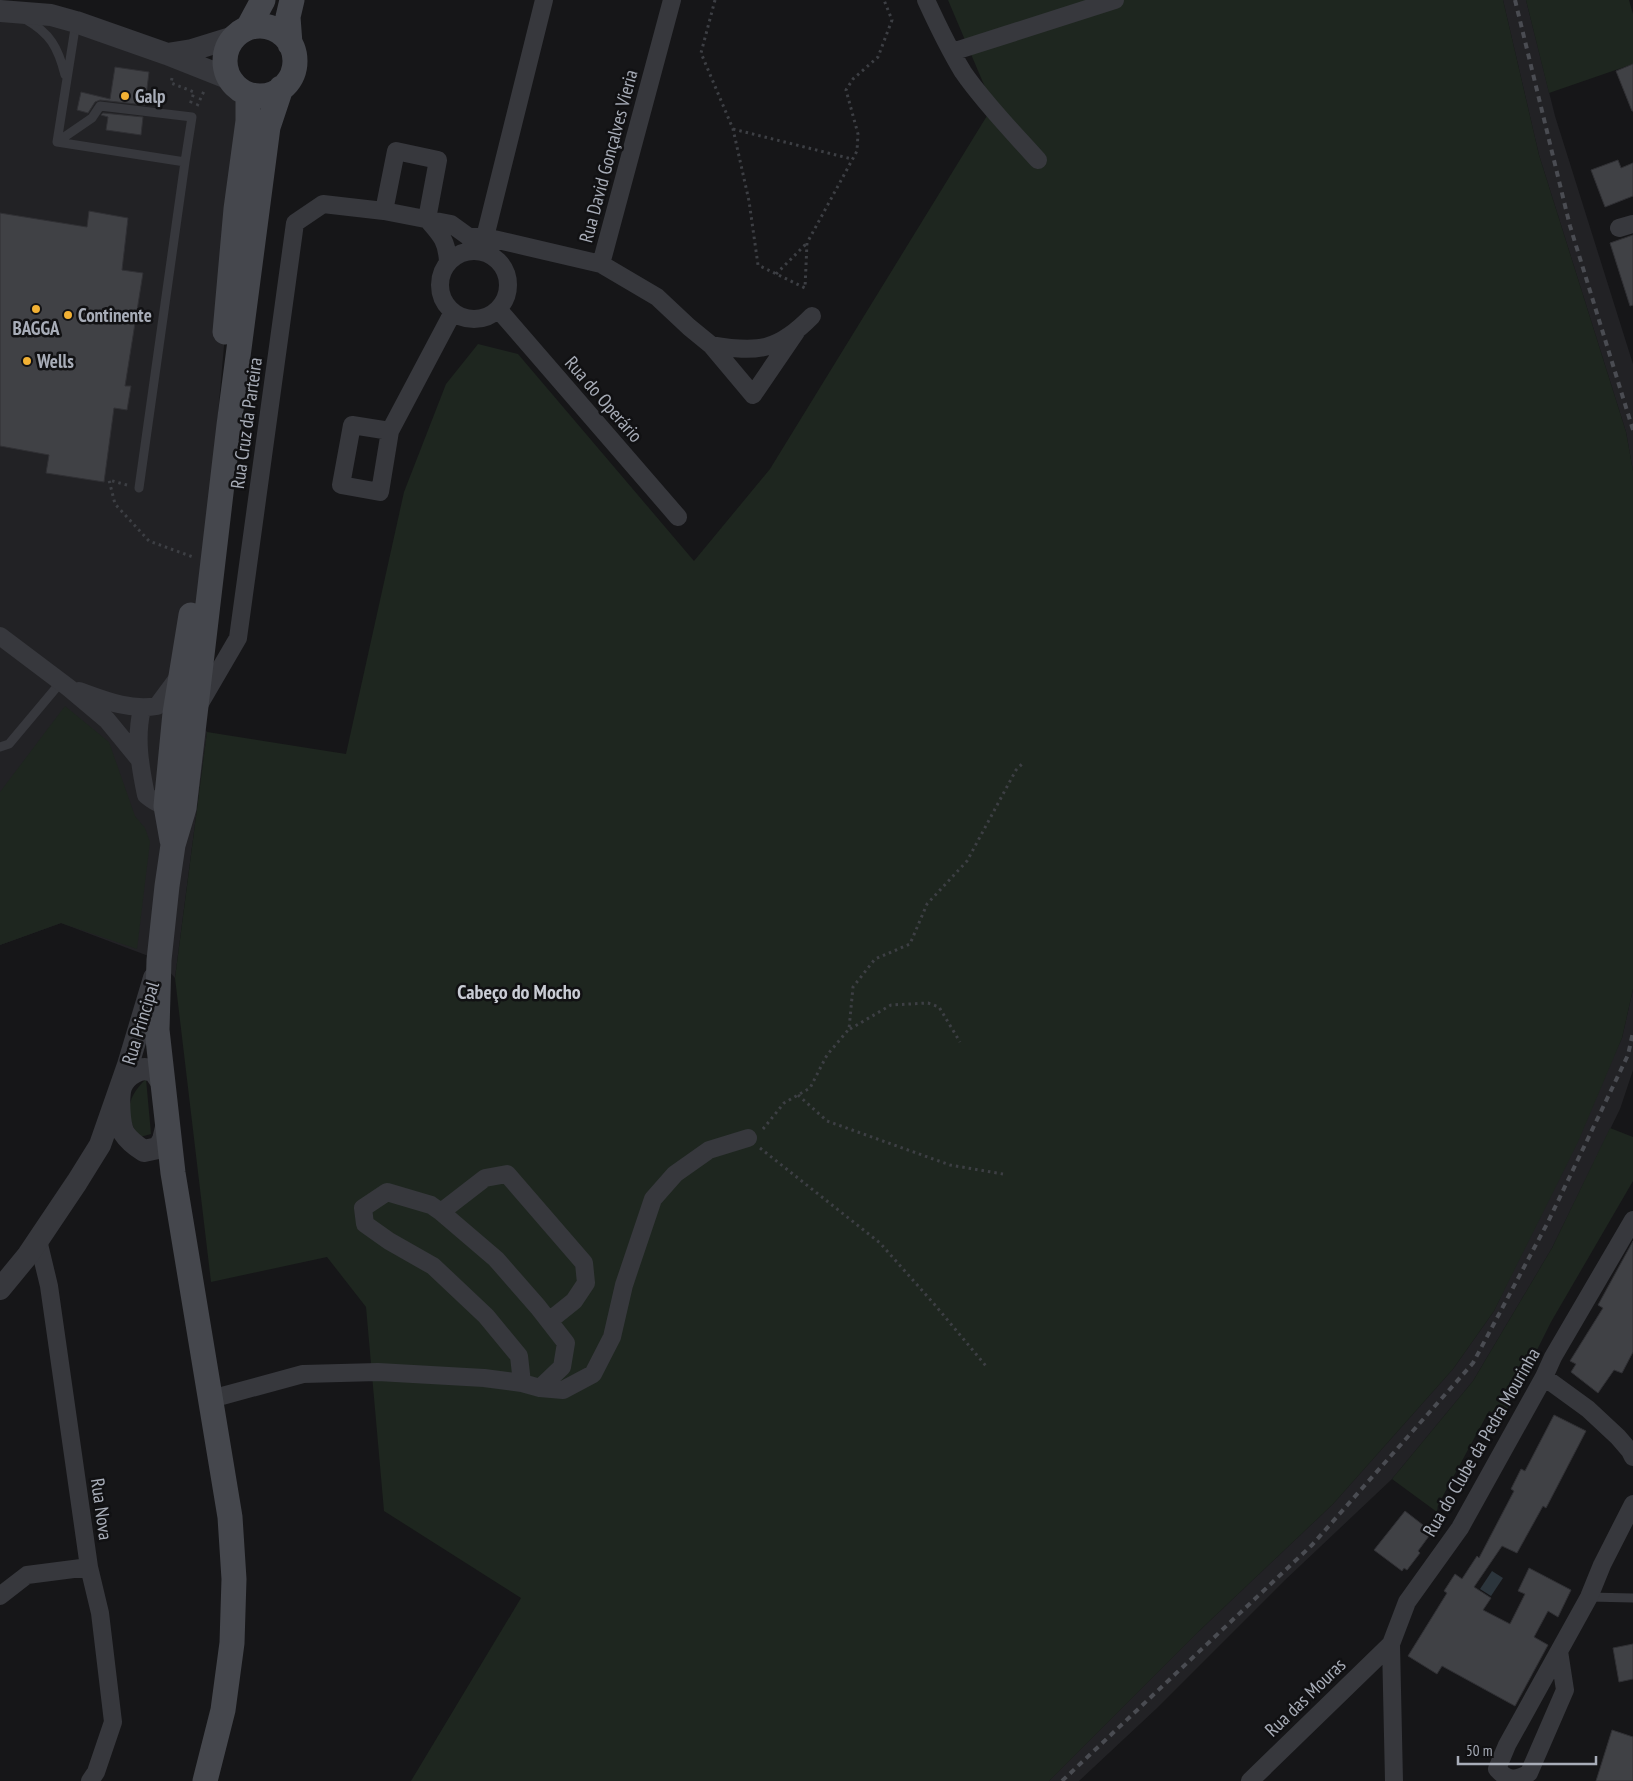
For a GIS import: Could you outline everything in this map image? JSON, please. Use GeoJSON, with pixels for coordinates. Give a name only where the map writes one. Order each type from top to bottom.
{"type":"FeatureCollection","features":[{"type":"Feature","properties":{"kind":"main road"},"geometry":{"type":"LineString","coordinates":[[172,714],[201,560],[212,484],[236,209],[248,121],[230,82],[225,57],[228,46],[241,32],[263,0]]}},
{"type":"Feature","properties":{"kind":"main road"},"geometry":{"type":"LineString","coordinates":[[230,82],[264,96],[274,93],[287,82],[294,68],[288,17],[292,0]]}},
{"type":"Feature","properties":{"kind":"main road"},"geometry":{"type":"LineString","coordinates":[[241,32],[264,26],[275,29],[290,44]]}},
{"type":"Feature","properties":{"kind":"main road"},"geometry":{"type":"LineString","coordinates":[[205,1781],[224,1700],[232,1643],[234,1579],[230,1517],[176,1189],[162,1083],[157,1030],[159,960],[173,845],[175,802],[172,714],[229,425],[267,135],[281,88]]}},
{"type":"Feature","properties":{"kind":"street"},"geometry":{"type":"LineString","coordinates":[[479,244],[502,265],[507,276],[508,291],[505,300],[492,314],[482,319],[466,319],[447,308],[440,295],[441,274],[448,262],[455,256],[479,244],[544,0]]}},
{"type":"Feature","properties":{"kind":"street","name":"Rua David Gonçalves Vieria"},"geometry":{"type":"LineString","coordinates":[[479,244],[601,264],[672,0]]}},
{"type":"Feature","properties":{"kind":"street"},"geometry":{"type":"LineString","coordinates":[[926,0],[952,52],[978,92],[1038,160]]}},
{"type":"Feature","properties":{"kind":"street"},"geometry":{"type":"LineString","coordinates":[[952,52],[1115,0]]}},
{"type":"Feature","properties":{"kind":"street"},"geometry":{"type":"LineString","coordinates":[[5,11],[52,15],[76,22],[172,56],[230,82]]}},
{"type":"Feature","properties":{"kind":"street"},"geometry":{"type":"LineString","coordinates":[[172,56],[241,32]]}},
{"type":"Feature","properties":{"kind":"street"},"geometry":{"type":"LineString","coordinates":[[384,211],[396,151],[438,160],[426,218],[447,246],[448,262]]}},
{"type":"Feature","properties":{"kind":"street","name":"Rua Cruz da Parteira"},"geometry":{"type":"LineString","coordinates":[[172,714],[238,638],[296,223],[323,204],[384,211],[451,224],[479,244]]}},
{"type":"Feature","properties":{"kind":"street"},"geometry":{"type":"LineString","coordinates":[[601,264],[657,297],[711,345],[753,395],[796,332],[812,316]]}},
{"type":"Feature","properties":{"kind":"street","name":"Rua do Operário"},"geometry":{"type":"LineString","coordinates":[[498,309],[678,517]]}},
{"type":"Feature","properties":{"kind":"street"},"geometry":{"type":"LineString","coordinates":[[390,431],[452,312]]}},
{"type":"Feature","properties":{"kind":"street"},"geometry":{"type":"LineString","coordinates":[[711,345],[740,350],[771,346],[796,332]]}},
{"type":"Feature","properties":{"kind":"street"},"geometry":{"type":"LineString","coordinates":[[0,636],[65,685],[107,720],[139,759]]}},
{"type":"Feature","properties":{"kind":"street"},"geometry":{"type":"LineString","coordinates":[[65,685],[108,701],[172,714]]}},
{"type":"Feature","properties":{"kind":"street"},"geometry":{"type":"LineString","coordinates":[[172,714],[138,726],[139,759],[146,795],[156,803],[175,802]]}},
{"type":"Feature","properties":{"kind":"street","name":"Rua Principal"},"geometry":{"type":"LineString","coordinates":[[0,1289],[38,1240],[100,1144],[121,1086],[159,960]]}},
{"type":"Feature","properties":{"kind":"street","name":"Rua Principal"},"geometry":{"type":"LineString","coordinates":[[162,1083],[153,1072],[144,1069],[132,1073],[121,1086],[120,1116],[123,1132],[131,1142],[158,1160],[176,1189]]}},
{"type":"Feature","properties":{"kind":"street"},"geometry":{"type":"LineString","coordinates":[[144,1151],[158,1148],[163,1140],[167,1123]]}},
{"type":"Feature","properties":{"kind":"street"},"geometry":{"type":"LineString","coordinates":[[211,1399],[303,1374],[378,1372],[484,1378],[563,1390],[593,1374],[612,1337],[624,1285],[653,1199],[675,1174],[709,1150],[748,1138]]}},
{"type":"Feature","properties":{"kind":"street","name":"Rua Principal"},"geometry":{"type":"LineString","coordinates":[[77,1182],[109,1153],[129,1149],[144,1151]]}},
{"type":"Feature","properties":{"kind":"street"},"geometry":{"type":"LineString","coordinates":[[441,1212],[485,1178],[507,1174],[584,1263],[586,1283],[574,1301],[549,1321]]}},
{"type":"Feature","properties":{"kind":"street"},"geometry":{"type":"LineString","coordinates":[[522,1383],[519,1356],[486,1316],[432,1266],[389,1241],[365,1224],[363,1208],[387,1192],[432,1204],[496,1259],[566,1343],[562,1367],[540,1388]]}},
{"type":"Feature","properties":{"kind":"street","name":"Rua do Clube da Pedra Mourinha"},"geometry":{"type":"LineString","coordinates":[[1394,1781],[1391,1644],[1407,1602],[1460,1528],[1544,1377],[1553,1357],[1633,1220]]}},
{"type":"Feature","properties":{"kind":"street","name":"Rua Nova"},"geometry":{"type":"LineString","coordinates":[[38,1240],[49,1286],[89,1567],[100,1613],[113,1722],[96,1772],[90,1781]]}},
{"type":"Feature","properties":{"kind":"street"},"geometry":{"type":"LineString","coordinates":[[1544,1377],[1588,1409],[1618,1437],[1633,1456]]}},
{"type":"Feature","properties":{"kind":"street"},"geometry":{"type":"LineString","coordinates":[[1559,1651],[1565,1690],[1529,1773],[1519,1780],[1503,1778],[1497,1769],[1507,1746],[1559,1651],[1589,1597],[1602,1565],[1633,1504]]}},
{"type":"Feature","properties":{"kind":"street"},"geometry":{"type":"LineString","coordinates":[[0,1596],[27,1575],[89,1567]]}},
{"type":"Feature","properties":{"kind":"street","name":"Rua das Mouras"},"geometry":{"type":"LineString","coordinates":[[1250,1781],[1391,1644]]}},
{"type":"Feature","properties":{"kind":"lane"},"geometry":{"type":"LineString","coordinates":[[5,11],[40,28],[51,39],[60,56],[66,79]]}},
{"type":"Feature","properties":{"kind":"lane"},"geometry":{"type":"LineString","coordinates":[[57,142],[76,22]]}},
{"type":"Feature","properties":{"kind":"lane"},"geometry":{"type":"LineString","coordinates":[[57,142],[92,118],[100,106],[190,116],[139,488]]}},
{"type":"Feature","properties":{"kind":"lane"},"geometry":{"type":"LineString","coordinates":[[57,142],[185,162]]}},
{"type":"Feature","properties":{"kind":"lane"},"geometry":{"type":"LineString","coordinates":[[0,747],[8,744],[65,685]]}},
{"type":"Feature","properties":{"kind":"lane"},"geometry":{"type":"LineString","coordinates":[[1589,1597],[1633,1598]]}},
{"type":"Feature","properties":{"kind":"path"},"geometry":{"type":"LineString","coordinates":[[715,0],[701,53],[733,129],[750,201],[758,266],[805,288],[807,243]]}},
{"type":"Feature","properties":{"kind":"path"},"geometry":{"type":"LineString","coordinates":[[776,274],[807,243],[857,151],[858,134],[846,90],[853,79],[878,57],[892,20],[884,0]]}},
{"type":"Feature","properties":{"kind":"path"},"geometry":{"type":"LineString","coordinates":[[172,56],[171,83],[194,92],[190,116]]}},
{"type":"Feature","properties":{"kind":"path"},"geometry":{"type":"LineString","coordinates":[[190,116],[230,82]]}},
{"type":"Feature","properties":{"kind":"path"},"geometry":{"type":"LineString","coordinates":[[733,129],[852,159]]}},
{"type":"Feature","properties":{"kind":"path"},"geometry":{"type":"LineString","coordinates":[[139,488],[109,480],[115,504],[149,541],[201,560]]}},
{"type":"Feature","properties":{"kind":"path"},"geometry":{"type":"LineString","coordinates":[[849,1029],[852,987],[875,959],[910,944],[927,904],[967,861],[1016,770],[1024,762]]}},
{"type":"Feature","properties":{"kind":"path"},"geometry":{"type":"LineString","coordinates":[[748,1138],[758,1135],[784,1103],[810,1088],[827,1055],[849,1029],[890,1005],[928,1003],[939,1007],[960,1042]]}},
{"type":"Feature","properties":{"kind":"path"},"geometry":{"type":"LineString","coordinates":[[798,1095],[827,1121],[950,1165],[1003,1174]]}},
{"type":"Feature","properties":{"kind":"path"},"geometry":{"type":"LineString","coordinates":[[748,1138],[880,1243],[986,1366]]}},
{"type":"Feature","properties":{"kind":"shaded area"},"geometry":{"type":"Polygon","coordinates":[[[948,0],[1503,0],[1539,155],[1626,432],[1633,471],[1633,989],[1622,1038],[1578,1142],[1494,1311],[1453,1369],[1333,1504],[1198,1632],[1049,1781],[411,1781],[521,1598],[384,1511],[366,1307],[327,1257],[211,1282],[175,978],[207,732],[346,754],[404,492],[446,384],[478,344],[518,354],[694,561],[770,469],[993,106],[948,0]]]}},
{"type":"Feature","properties":{"kind":"shaded area"},"geometry":{"type":"Polygon","coordinates":[[[1503,0],[1526,0],[1555,116],[1633,364],[1633,471],[1626,432],[1539,155],[1503,0]]]}},
{"type":"Feature","properties":{"kind":"shaded area"},"geometry":{"type":"Polygon","coordinates":[[[1526,0],[1629,0],[1633,14],[1633,64],[1549,93],[1526,0]]]}},
{"type":"Feature","properties":{"kind":"shaded area"},"geometry":{"type":"Polygon","coordinates":[[[0,8],[234,70],[248,121],[236,209],[212,483],[185,710],[207,732],[175,978],[159,960],[61,923],[0,945],[0,8]]]}},
{"type":"Feature","properties":{"kind":"shaded area"},"geometry":{"type":"Polygon","coordinates":[[[65,706],[109,742],[135,816],[145,828],[150,842],[137,949],[61,923],[0,945],[0,792],[65,706]]]}},
{"type":"Feature","properties":{"kind":"shaded area"},"geometry":{"type":"Polygon","coordinates":[[[1633,989],[1633,1070],[1620,1109],[1552,1248],[1473,1381],[1392,1479],[1284,1581],[1156,1709],[1079,1781],[1049,1781],[1198,1632],[1333,1504],[1453,1369],[1494,1311],[1622,1038],[1633,989]]]}},
{"type":"Feature","properties":{"kind":"shaded area"},"geometry":{"type":"Polygon","coordinates":[[[146,1079],[151,1134],[140,1137],[129,1114],[131,1099],[146,1079]]]}},
{"type":"Feature","properties":{"kind":"shaded area"},"geometry":{"type":"Polygon","coordinates":[[[1610,1128],[1633,1137],[1633,1181],[1551,1322],[1503,1418],[1489,1411],[1438,1505],[1437,1512],[1392,1479],[1473,1381],[1552,1248],[1610,1128]]]}},
{"type":"Feature","properties":{"kind":"shaded area"},"geometry":{"type":"Polygon","coordinates":[[[1492,1571],[1503,1578],[1491,1596],[1480,1589],[1492,1571]]]}},
{"type":"Feature","properties":{"kind":"building"},"geometry":{"type":"Polygon","coordinates":[[[1633,64],[1633,111],[1632,111],[1616,71],[1633,64]]]}},
{"type":"Feature","properties":{"kind":"building"},"geometry":{"type":"Polygon","coordinates":[[[115,67],[149,72],[145,105],[100,100],[95,102],[88,113],[77,110],[81,92],[110,99],[115,67]]]}},
{"type":"Feature","properties":{"kind":"building"},"geometry":{"type":"Polygon","coordinates":[[[103,113],[143,117],[141,135],[106,130],[108,117],[101,115],[103,113]]]}},
{"type":"Feature","properties":{"kind":"building"},"geometry":{"type":"Polygon","coordinates":[[[1618,160],[1621,168],[1633,163],[1633,196],[1605,207],[1591,170],[1618,160]]]}},
{"type":"Feature","properties":{"kind":"building","name":"Continente"},"geometry":{"type":"Polygon","coordinates":[[[89,211],[128,218],[122,270],[143,273],[125,386],[131,386],[127,410],[114,408],[104,482],[46,473],[49,455],[0,446],[0,213],[87,227],[89,211]]]}},
{"type":"Feature","properties":{"kind":"building"},"geometry":{"type":"Polygon","coordinates":[[[1633,235],[1633,305],[1630,306],[1610,243],[1633,235]]]}},
{"type":"Feature","properties":{"kind":"building"},"geometry":{"type":"Polygon","coordinates":[[[1633,1241],[1633,1352],[1622,1373],[1614,1370],[1598,1393],[1571,1372],[1576,1364],[1570,1361],[1603,1308],[1598,1305],[1633,1241]]]}},
{"type":"Feature","properties":{"kind":"building"},"geometry":{"type":"Polygon","coordinates":[[[1554,1415],[1586,1431],[1546,1508],[1543,1506],[1517,1553],[1502,1546],[1474,1587],[1491,1598],[1483,1610],[1510,1624],[1525,1594],[1518,1591],[1529,1568],[1571,1590],[1558,1617],[1548,1611],[1534,1637],[1548,1645],[1515,1706],[1442,1666],[1437,1674],[1408,1656],[1447,1593],[1444,1591],[1455,1574],[1462,1579],[1477,1556],[1479,1558],[1514,1491],[1511,1489],[1521,1469],[1525,1471],[1554,1415]]]}},
{"type":"Feature","properties":{"kind":"building"},"geometry":{"type":"Polygon","coordinates":[[[1405,1511],[1432,1532],[1418,1551],[1420,1553],[1407,1570],[1404,1568],[1402,1571],[1374,1550],[1405,1511]]]}},
{"type":"Feature","properties":{"kind":"building"},"geometry":{"type":"Polygon","coordinates":[[[1633,1644],[1633,1679],[1619,1682],[1613,1648],[1633,1644]]]}},
{"type":"Feature","properties":{"kind":"building"},"geometry":{"type":"Polygon","coordinates":[[[1612,1730],[1633,1737],[1633,1781],[1596,1781],[1612,1730]]]}},
{"type":"Feature","properties":{"kind":"railway"},"geometry":{"type":"LineString","coordinates":[[1515,0],[1570,226],[1633,430]]}},
{"type":"Feature","properties":{"kind":"railway"},"geometry":{"type":"LineString","coordinates":[[1062,1781],[1312,1545],[1473,1363],[1548,1222],[1628,1055],[1633,1032]]}},
{"type":"Feature","properties":{"kind":"place","name":"Galp"},"geometry":{"type":"Point","coordinates":[125,96]}},
{"type":"Feature","properties":{"kind":"place","name":"BAGGA"},"geometry":{"type":"Point","coordinates":[36,309]}},
{"type":"Feature","properties":{"kind":"place","name":"Continente"},"geometry":{"type":"Point","coordinates":[68,315]}},
{"type":"Feature","properties":{"kind":"place","name":"Wells"},"geometry":{"type":"Point","coordinates":[27,361]}},
{"type":"Feature","properties":{"kind":"district","name":"Cabeço do Mocho"},"geometry":{"type":"Point","coordinates":[519,992]}}]}
